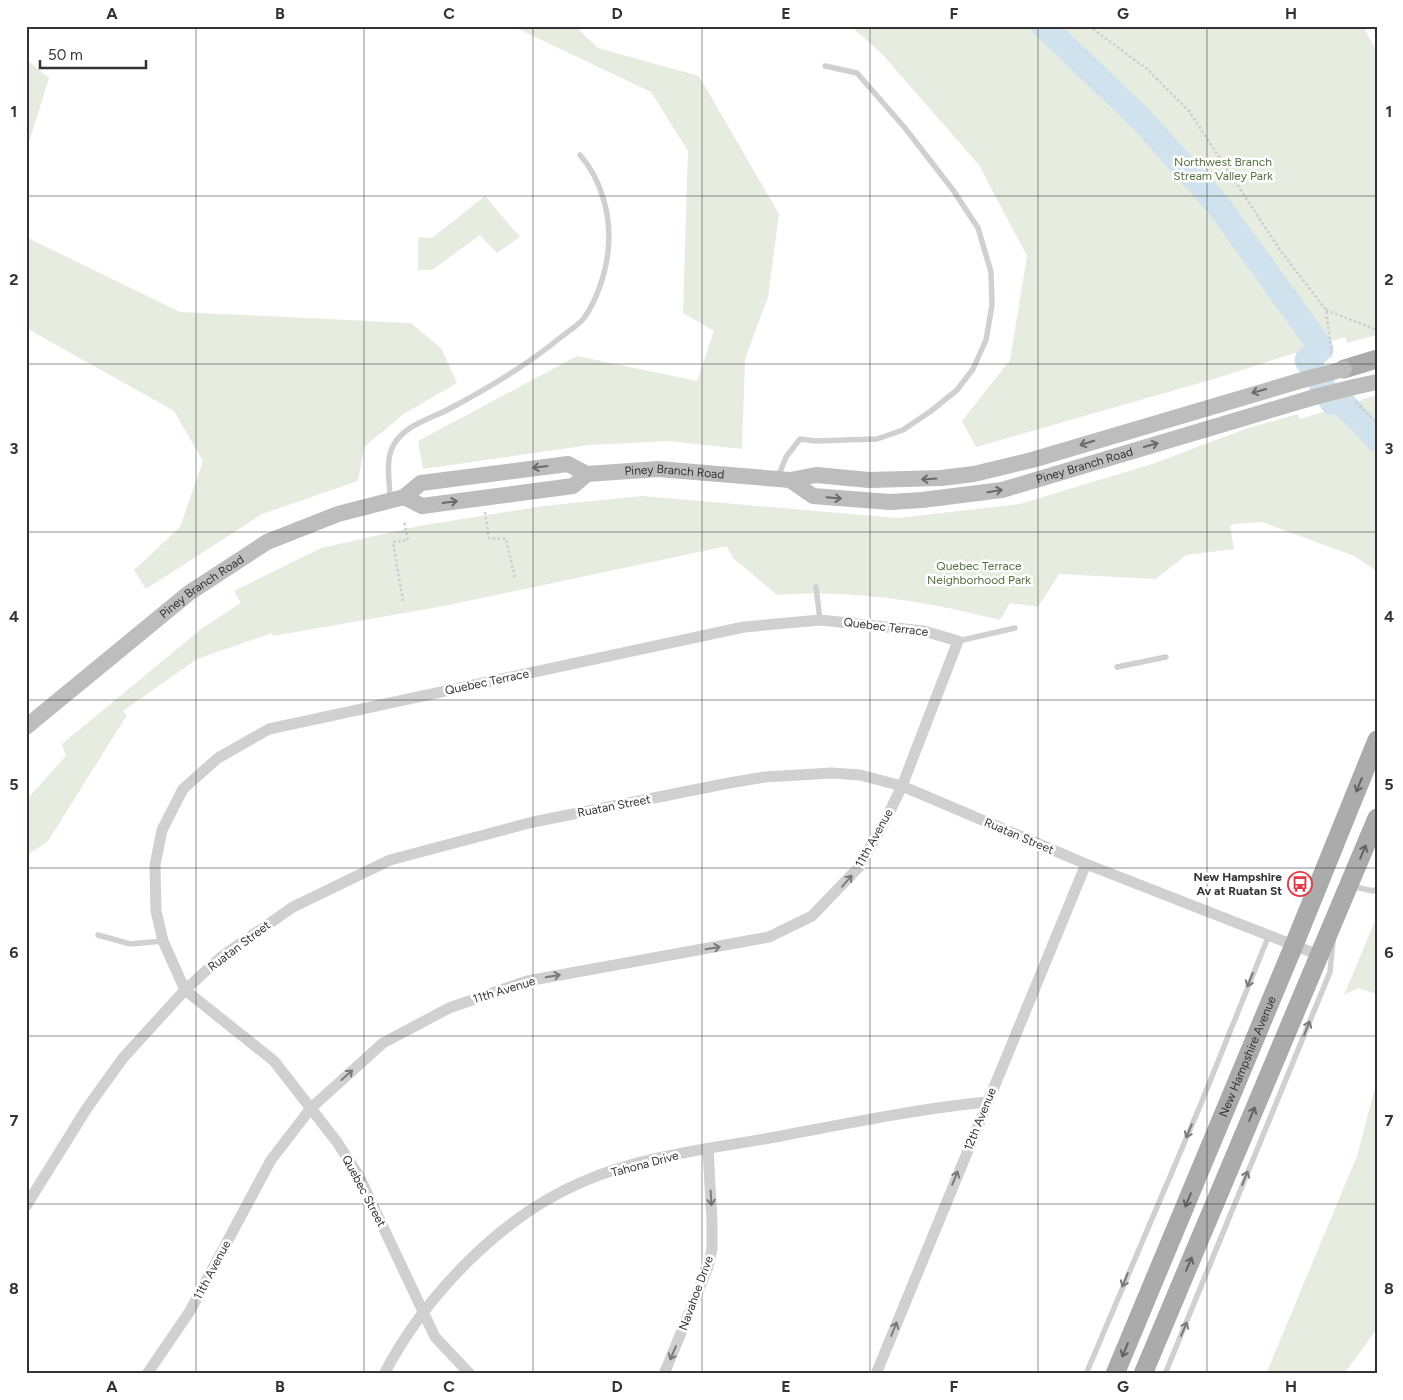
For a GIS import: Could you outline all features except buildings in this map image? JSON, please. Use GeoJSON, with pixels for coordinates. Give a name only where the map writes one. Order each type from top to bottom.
{"type":"FeatureCollection","features":[{"type":"Feature","properties":{"kind":"main road"},"geometry":{"type":"LineString","coordinates":[[1338,364],[1377,358]]}},
{"type":"Feature","properties":{"kind":"main road","name":"Piney Branch Road"},"geometry":{"type":"LineString","coordinates":[[26,727],[190,594],[267,542],[338,514],[397,498],[421,483],[568,464],[586,474],[658,469],[784,479],[816,474],[878,480],[924,479],[974,474],[1032,460],[1306,378],[1338,364],[1377,364]]}},
{"type":"Feature","properties":{"kind":"main road","name":"Piney Branch Road"},"geometry":{"type":"LineString","coordinates":[[784,479],[812,496],[890,502],[1002,490],[1318,396],[1353,392],[1377,382]]}},
{"type":"Feature","properties":{"kind":"main road","name":"Piney Branch Road"},"geometry":{"type":"LineString","coordinates":[[397,498],[422,506],[573,486],[586,474]]}},
{"type":"Feature","properties":{"kind":"main road","name":"New Hampshire Avenue"},"geometry":{"type":"LineString","coordinates":[[1116,1374],[1377,740]]}},
{"type":"Feature","properties":{"kind":"main road"},"geometry":{"type":"LineString","coordinates":[[1144,1374],[1377,818]]}},
{"type":"Feature","properties":{"kind":"street","name":"Quebec Terrace"},"geometry":{"type":"LineString","coordinates":[[185,990],[163,941],[156,911],[155,865],[162,830],[183,789],[218,758],[269,729],[744,627],[820,620],[924,631],[958,640]]}},
{"type":"Feature","properties":{"kind":"street","name":"11th Avenue"},"geometry":{"type":"LineString","coordinates":[[147,1374],[190,1311],[271,1160],[311,1108],[383,1043],[448,1008],[527,981],[769,937],[812,916],[859,867],[902,786],[937,699],[958,640]]}},
{"type":"Feature","properties":{"kind":"street","name":"Ruatan Street"},"geometry":{"type":"LineString","coordinates":[[26,1206],[87,1108],[123,1058],[185,990],[221,957],[293,906],[390,860],[533,822],[765,777],[832,773],[860,775],[902,786],[1086,864],[1319,955]]}},
{"type":"Feature","properties":{"kind":"street","name":"12th Avenue"},"geometry":{"type":"LineString","coordinates":[[876,1374],[986,1102],[1086,864]]}},
{"type":"Feature","properties":{"kind":"street","name":"Quebec Street"},"geometry":{"type":"LineString","coordinates":[[185,990],[274,1061],[338,1142],[359,1176],[435,1337],[470,1374]]}},
{"type":"Feature","properties":{"kind":"street","name":"Tahona Drive"},"geometry":{"type":"LineString","coordinates":[[384,1374],[423,1312],[479,1251],[530,1210],[582,1182],[652,1159],[913,1112],[986,1102]]}},
{"type":"Feature","properties":{"kind":"street","name":"Navahoe Drive"},"geometry":{"type":"LineString","coordinates":[[664,1374],[708,1267],[712,1249],[708,1149]]}},
{"type":"Feature","properties":{"kind":"lane"},"geometry":{"type":"LineString","coordinates":[[784,479],[786,457],[800,439],[816,441],[877,439],[903,430],[957,390],[973,369],[986,340],[992,305],[991,272],[978,228],[953,190],[905,128],[857,73],[825,66]]}},
{"type":"Feature","properties":{"kind":"lane"},"geometry":{"type":"LineString","coordinates":[[397,498],[389,458],[393,446],[403,434],[417,424],[502,380],[533,359],[584,318],[606,273],[610,240],[605,201],[591,168],[580,155]]}},
{"type":"Feature","properties":{"kind":"lane"},"geometry":{"type":"LineString","coordinates":[[816,587],[820,620]]}},
{"type":"Feature","properties":{"kind":"lane"},"geometry":{"type":"LineString","coordinates":[[958,640],[1015,628]]}},
{"type":"Feature","properties":{"kind":"lane"},"geometry":{"type":"LineString","coordinates":[[1117,667],[1166,657]]}},
{"type":"Feature","properties":{"kind":"lane"},"geometry":{"type":"LineString","coordinates":[[1349,885],[1375,890],[1377,884]]}},
{"type":"Feature","properties":{"kind":"lane"},"geometry":{"type":"LineString","coordinates":[[1165,1374],[1330,972],[1334,920]]}},
{"type":"Feature","properties":{"kind":"lane"},"geometry":{"type":"LineString","coordinates":[[98,935],[130,944],[163,941]]}},
{"type":"Feature","properties":{"kind":"lane"},"geometry":{"type":"LineString","coordinates":[[1086,1374],[1200,1106],[1269,935]]}},
{"type":"Feature","properties":{"kind":"path"},"geometry":{"type":"LineString","coordinates":[[1089,26],[1147,69],[1190,111],[1280,250],[1326,310],[1338,364]]}},
{"type":"Feature","properties":{"kind":"path"},"geometry":{"type":"LineString","coordinates":[[1326,310],[1377,330]]}},
{"type":"Feature","properties":{"kind":"path"},"geometry":{"type":"LineString","coordinates":[[1353,392],[1377,423]]}},
{"type":"Feature","properties":{"kind":"path"},"geometry":{"type":"LineString","coordinates":[[485,509],[489,538],[506,539],[516,578]]}},
{"type":"Feature","properties":{"kind":"path"},"geometry":{"type":"LineString","coordinates":[[403,601],[393,542],[408,540],[404,521]]}},
{"type":"Feature","properties":{"kind":"green space"},"geometry":{"type":"Polygon","coordinates":[[[512,26],[575,26],[598,48],[699,76],[779,214],[768,297],[745,359],[742,449],[669,441],[589,445],[423,469],[418,441],[577,356],[697,381],[714,331],[683,313],[688,151],[651,92],[512,26]]]}},
{"type":"Feature","properties":{"kind":"green space","name":"Northwest Branch Stream Valley Park"},"geometry":{"type":"Polygon","coordinates":[[[851,26],[1363,26],[1377,52],[1377,335],[1347,343],[1345,337],[1217,378],[976,447],[962,421],[1010,360],[1027,256],[979,165],[882,54],[851,26]]]}},
{"type":"Feature","properties":{"kind":"green space"},"geometry":{"type":"Polygon","coordinates":[[[26,59],[49,78],[26,152],[26,59]]]}},
{"type":"Feature","properties":{"kind":"green space"},"geometry":{"type":"Polygon","coordinates":[[[485,196],[520,237],[497,253],[480,235],[432,270],[418,270],[418,237],[432,238],[485,196]]]}},
{"type":"Feature","properties":{"kind":"green space"},"geometry":{"type":"Polygon","coordinates":[[[26,237],[180,312],[411,323],[441,348],[457,383],[404,414],[364,447],[358,481],[262,514],[146,589],[134,570],[180,527],[203,461],[174,411],[26,328],[26,237]]]}},
{"type":"Feature","properties":{"kind":"green space","name":"Quebec Terrace Neighborhood Park"},"geometry":{"type":"Polygon","coordinates":[[[1377,395],[1377,571],[1354,556],[1262,522],[1234,524],[1230,526],[1234,549],[1186,555],[1156,579],[1059,574],[1038,607],[1010,603],[1000,620],[945,607],[889,598],[834,594],[777,595],[733,558],[727,546],[444,606],[273,636],[272,633],[197,659],[123,711],[127,715],[48,841],[26,856],[26,800],[66,756],[62,744],[201,629],[241,603],[234,591],[321,548],[419,526],[543,506],[642,496],[898,518],[1020,504],[1155,463],[1245,429],[1298,414],[1300,419],[1377,395]]]}},
{"type":"Feature","properties":{"kind":"green space"},"geometry":{"type":"Polygon","coordinates":[[[1377,916],[1377,994],[1358,988],[1344,995],[1377,916]]]}},
{"type":"Feature","properties":{"kind":"green space"},"geometry":{"type":"Polygon","coordinates":[[[1377,1080],[1377,1329],[1344,1374],[1266,1374],[1357,1156],[1377,1080]]]}},
{"type":"Feature","properties":{"kind":"waterway"},"geometry":{"type":"LineString","coordinates":[[1044,26],[1141,119],[1218,205],[1320,346],[1321,349],[1307,360],[1332,402],[1343,403],[1377,439]]}},
{"type":"Feature","properties":{"kind":"place","name":"New Hampshire Av at Ruatan St"},"geometry":{"type":"Point","coordinates":[1300,884]}}]}
